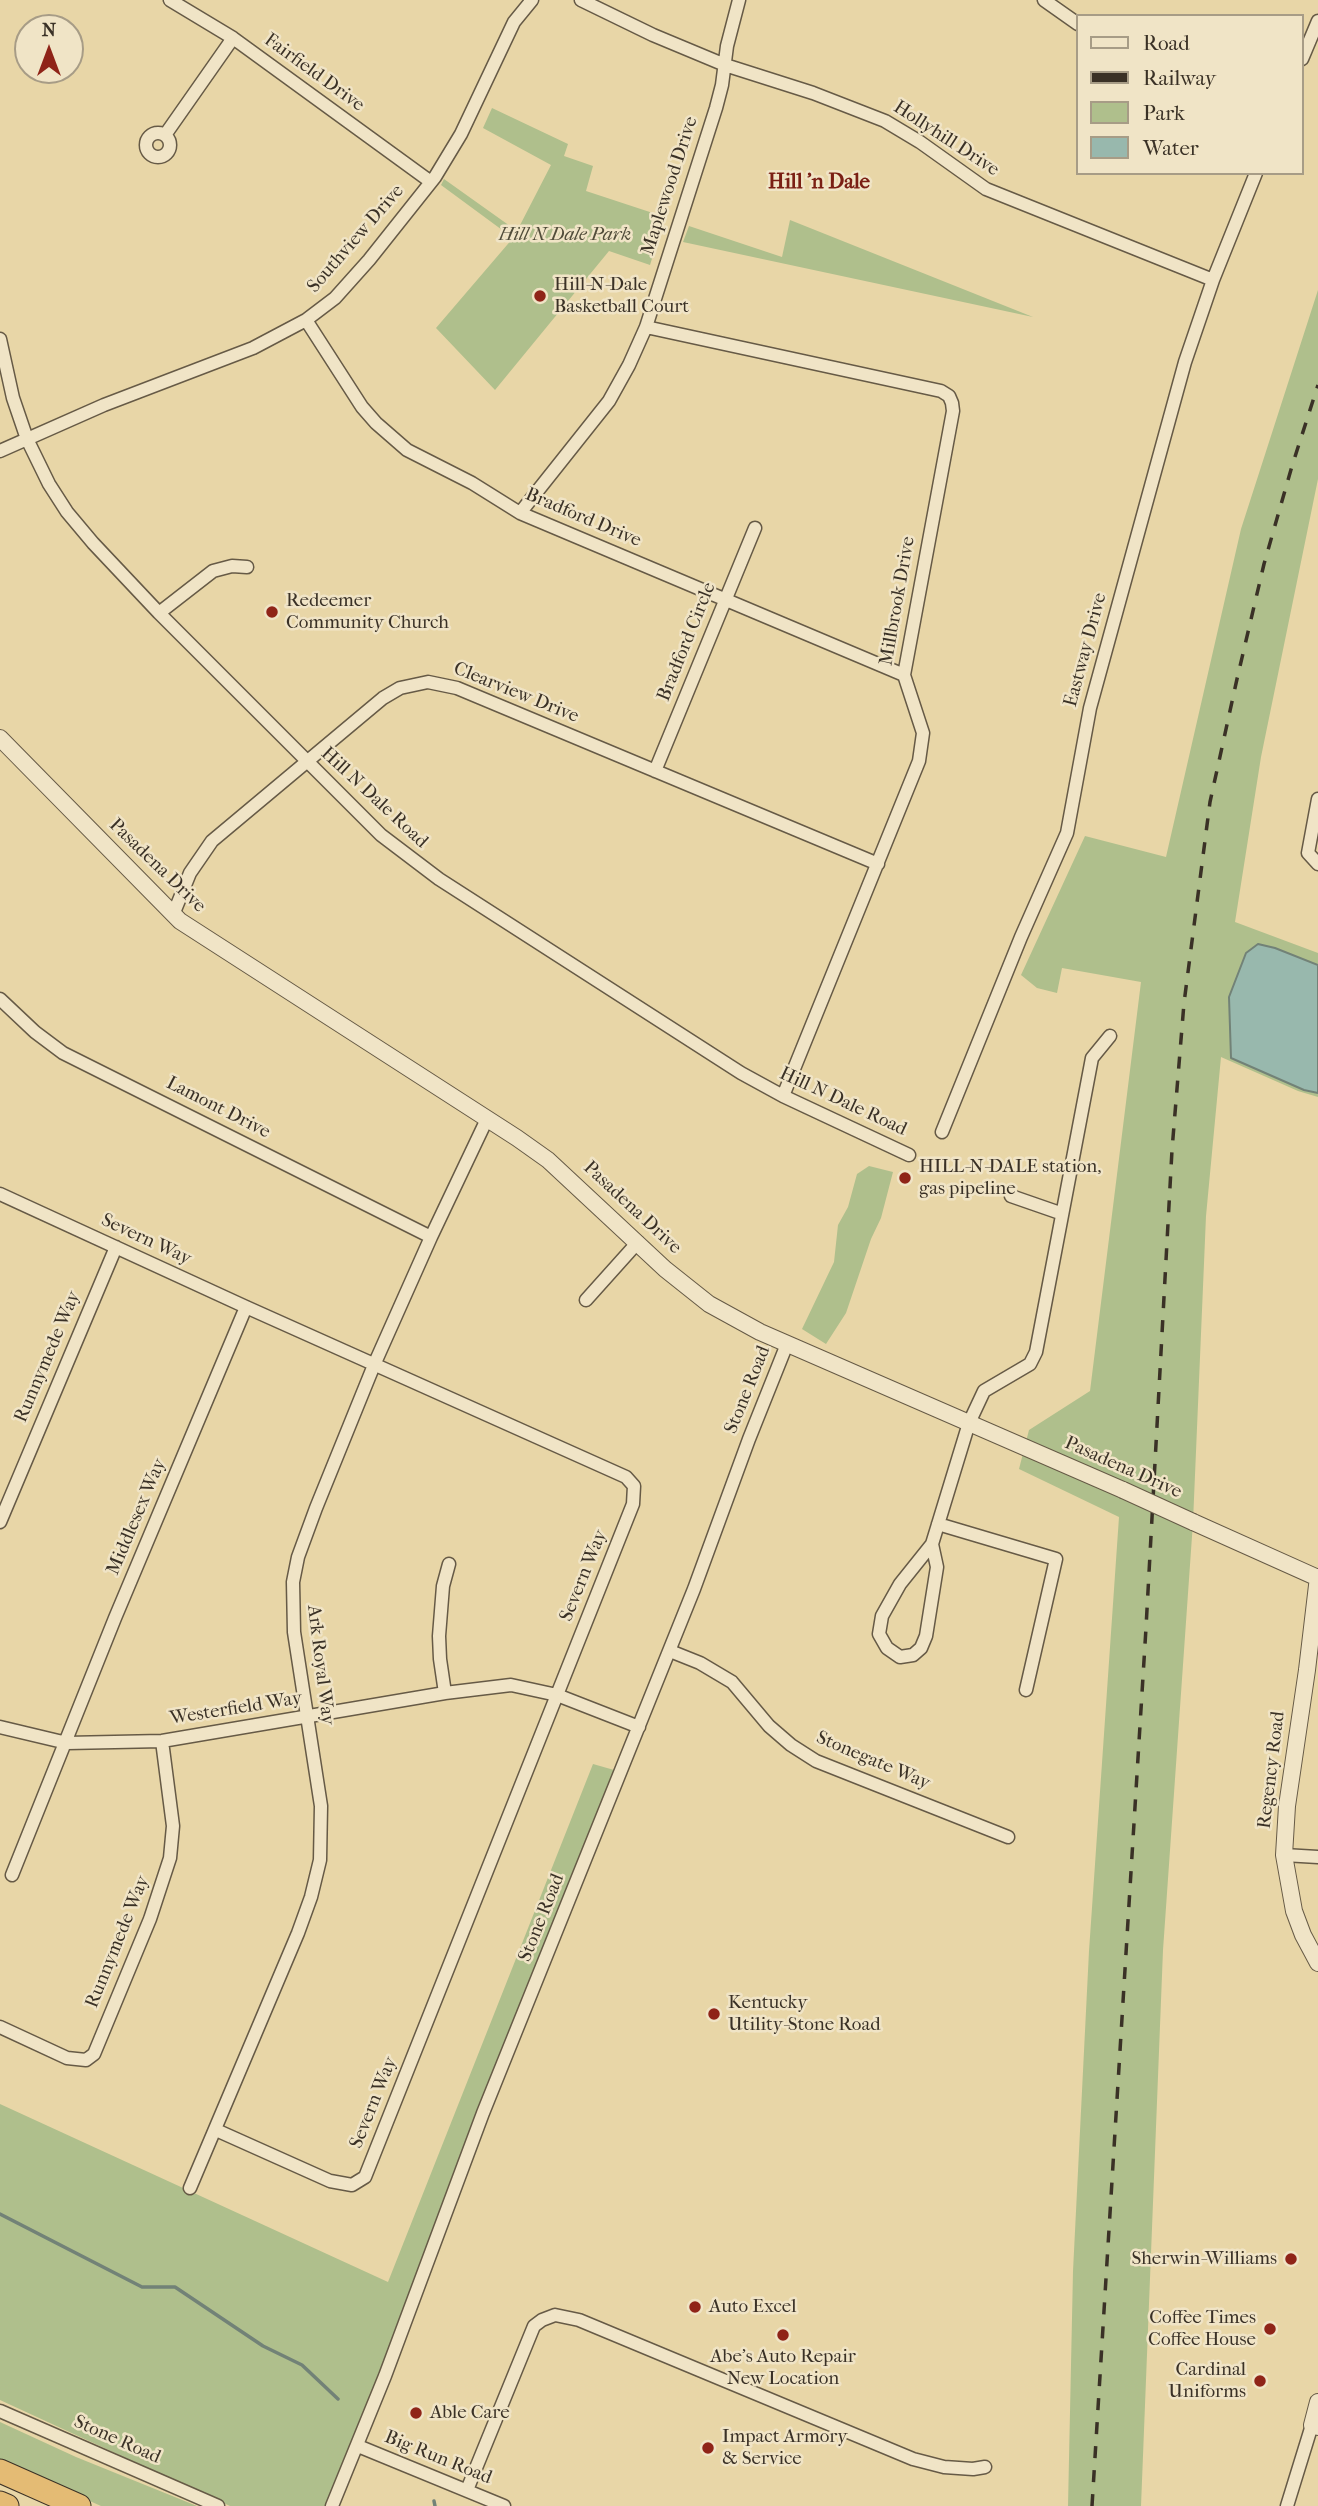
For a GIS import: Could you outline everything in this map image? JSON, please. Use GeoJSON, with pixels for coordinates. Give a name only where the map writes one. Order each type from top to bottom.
{"type":"FeatureCollection","features":[{"type":"Feature","properties":{"kind":"highway"},"geometry":{"type":"LineString","coordinates":[[0,2471],[79,2506]]}},
{"type":"Feature","properties":{"kind":"highway"},"geometry":{"type":"LineString","coordinates":[[0,2503],[8,2506]]}},
{"type":"Feature","properties":{"kind":"street","name":"Fairfield Drive"},"geometry":{"type":"LineString","coordinates":[[170,0],[233,38],[431,182]]}},
{"type":"Feature","properties":{"kind":"street","name":"Southview Drive"},"geometry":{"type":"LineString","coordinates":[[0,451],[104,405],[253,348],[306,320],[344,289],[431,182],[461,134],[514,22],[532,0]]}},
{"type":"Feature","properties":{"kind":"street","name":"Hollyhill Drive"},"geometry":{"type":"LineString","coordinates":[[581,0],[653,35],[725,65],[813,93],[885,121],[920,142],[986,189],[1213,280]]}},
{"type":"Feature","properties":{"kind":"street","name":"Maplewood Drive"},"geometry":{"type":"LineString","coordinates":[[520,513],[609,401],[622,380],[646,327],[716,108],[727,46],[739,0]]}},
{"type":"Feature","properties":{"kind":"street"},"geometry":{"type":"LineString","coordinates":[[1044,0],[1076,23]]}},
{"type":"Feature","properties":{"kind":"street"},"geometry":{"type":"LineString","coordinates":[[1304,55],[1318,21]]}},
{"type":"Feature","properties":{"kind":"street"},"geometry":{"type":"LineString","coordinates":[[165,135],[233,38]]}},
{"type":"Feature","properties":{"kind":"street","name":"Eastway Drive"},"geometry":{"type":"LineString","coordinates":[[942,1132],[1067,833],[1099,673],[1185,362],[1213,280],[1255,175]]}},
{"type":"Feature","properties":{"kind":"street","name":"Bradford Drive"},"geometry":{"type":"LineString","coordinates":[[306,320],[362,407],[390,437],[407,450],[472,483],[520,513],[904,675]]}},
{"type":"Feature","properties":{"kind":"street","name":"Millbrook Drive"},"geometry":{"type":"LineString","coordinates":[[646,327],[941,391],[949,396],[953,411],[904,675],[919,716],[923,746],[911,783],[783,1096]]}},
{"type":"Feature","properties":{"kind":"street","name":"Hill N Dale Road"},"geometry":{"type":"LineString","coordinates":[[0,339],[13,398],[27,439],[49,484],[67,512],[159,612],[381,835],[412,861],[709,1054],[783,1096],[909,1155]]}},
{"type":"Feature","properties":{"kind":"street","name":"Bradford Circle"},"geometry":{"type":"LineString","coordinates":[[655,771],[755,528]]}},
{"type":"Feature","properties":{"kind":"street"},"geometry":{"type":"LineString","coordinates":[[159,612],[213,571],[232,566],[247,566]]}},
{"type":"Feature","properties":{"kind":"street","name":"Clearview Drive"},"geometry":{"type":"LineString","coordinates":[[173,915],[190,873],[212,841],[383,698],[400,688],[428,682],[457,688],[878,864]]}},
{"type":"Feature","properties":{"kind":"street","name":"Pasadena Drive"},"geometry":{"type":"LineString","coordinates":[[0,738],[173,915],[548,1160],[666,1269],[709,1304],[733,1319],[787,1344],[1318,1577]]}},
{"type":"Feature","properties":{"kind":"street"},"geometry":{"type":"LineString","coordinates":[[1318,799],[1308,853],[1318,863]]}},
{"type":"Feature","properties":{"kind":"street","name":"Lamont Drive"},"geometry":{"type":"LineString","coordinates":[[0,999],[35,1032],[63,1053],[430,1237]]}},
{"type":"Feature","properties":{"kind":"street"},"geometry":{"type":"LineString","coordinates":[[932,1544],[937,1566],[926,1636],[921,1648],[913,1655],[900,1657],[887,1648],[879,1634],[882,1616],[900,1584],[932,1544],[970,1423],[984,1391],[1030,1364],[1036,1352],[1060,1213],[1092,1058],[1110,1036]]}},
{"type":"Feature","properties":{"kind":"street","name":"Ark Royal Way"},"geometry":{"type":"LineString","coordinates":[[190,2188],[298,1933],[319,1868],[322,1845],[321,1806],[294,1632],[293,1582],[306,1532],[430,1237],[487,1119]]}},
{"type":"Feature","properties":{"kind":"street","name":"Severn Way"},"geometry":{"type":"LineString","coordinates":[[0,1194],[626,1477],[634,1486],[633,1504],[373,2160],[362,2180],[352,2185],[330,2181],[216,2130]]}},
{"type":"Feature","properties":{"kind":"street"},"geometry":{"type":"LineString","coordinates":[[1011,1196],[1060,1213]]}},
{"type":"Feature","properties":{"kind":"street"},"geometry":{"type":"LineString","coordinates":[[586,1300],[638,1242]]}},
{"type":"Feature","properties":{"kind":"street","name":"Runnymede Way"},"geometry":{"type":"LineString","coordinates":[[0,1520],[116,1247]]}},
{"type":"Feature","properties":{"kind":"street","name":"Middlesex Way"},"geometry":{"type":"LineString","coordinates":[[12,1875],[115,1618],[246,1307]]}},
{"type":"Feature","properties":{"kind":"street","name":"Stone Road"},"geometry":{"type":"LineString","coordinates":[[332,2506],[358,2446],[483,2113],[670,1651],[787,1344]]}},
{"type":"Feature","properties":{"kind":"street"},"geometry":{"type":"LineString","coordinates":[[938,1524],[1056,1559],[1026,1690]]}},
{"type":"Feature","properties":{"kind":"street"},"geometry":{"type":"LineString","coordinates":[[445,1693],[439,1636],[443,1586],[449,1564]]}},
{"type":"Feature","properties":{"kind":"street","name":"Regency Road"},"geometry":{"type":"LineString","coordinates":[[1318,1577],[1287,1806],[1284,1856],[1294,1911],[1318,1963]]}},
{"type":"Feature","properties":{"kind":"street","name":"Stonegate Way"},"geometry":{"type":"LineString","coordinates":[[670,1651],[700,1663],[732,1682],[769,1726],[810,1758],[1008,1837]]}},
{"type":"Feature","properties":{"kind":"street","name":"Westerfield Way"},"geometry":{"type":"LineString","coordinates":[[0,1727],[67,1743],[162,1741],[445,1693],[511,1685],[557,1695],[639,1727]]}},
{"type":"Feature","properties":{"kind":"street","name":"Runnymede Way"},"geometry":{"type":"LineString","coordinates":[[0,2027],[66,2058],[86,2060],[94,2054],[149,1919],[170,1858],[173,1826],[162,1741]]}},
{"type":"Feature","properties":{"kind":"street"},"geometry":{"type":"LineString","coordinates":[[1284,1856],[1318,1857]]}},
{"type":"Feature","properties":{"kind":"street"},"geometry":{"type":"LineString","coordinates":[[467,2490],[534,2326],[542,2319],[555,2315],[579,2319],[913,2459],[944,2468],[985,2468]]}},
{"type":"Feature","properties":{"kind":"street"},"geometry":{"type":"LineString","coordinates":[[1287,2506],[1315,2426],[1318,2402]]}},
{"type":"Feature","properties":{"kind":"street","name":"Stone Road"},"geometry":{"type":"LineString","coordinates":[[0,2411],[218,2506]]}},
{"type":"Feature","properties":{"kind":"street","name":"Big Run Road"},"geometry":{"type":"LineString","coordinates":[[358,2446],[504,2506]]}},
{"type":"Feature","properties":{"kind":"green space","name":"Hill N Dale Park"},"geometry":{"type":"Polygon","coordinates":[[[492,108],[568,144],[564,156],[593,166],[586,191],[665,217],[650,265],[609,251],[495,390],[436,328],[513,238],[441,185],[444,179],[517,231],[551,165],[483,128],[492,108]]]}},
{"type":"Feature","properties":{"kind":"green space"},"geometry":{"type":"Polygon","coordinates":[[[790,220],[1033,317],[683,242],[689,226],[782,257],[790,220]]]}},
{"type":"Feature","properties":{"kind":"green space"},"geometry":{"type":"Polygon","coordinates":[[[1318,290],[1318,479],[1261,757],[1235,922],[1318,953],[1318,1097],[1221,1057],[1206,1216],[1193,1522],[1163,1950],[1141,2506],[1068,2506],[1073,2271],[1089,1951],[1119,1517],[1019,1469],[1029,1430],[1090,1391],[1141,982],[1062,968],[1057,993],[1037,988],[1021,975],[1085,836],[1166,857],[1241,529],[1318,290]]]}},
{"type":"Feature","properties":{"kind":"green space"},"geometry":{"type":"Polygon","coordinates":[[[869,1166],[893,1172],[881,1218],[871,1239],[846,1313],[826,1344],[802,1329],[834,1262],[838,1225],[848,1207],[857,1174],[869,1166]]]}},
{"type":"Feature","properties":{"kind":"green space"},"geometry":{"type":"Polygon","coordinates":[[[593,1764],[621,1772],[332,2506],[230,2506],[0,2400],[0,2104],[388,2282],[593,1764]]]}},
{"type":"Feature","properties":{"kind":"green space"},"geometry":{"type":"Polygon","coordinates":[[[0,2422],[76,2457],[197,2506],[101,2506],[0,2461],[0,2422]]]}},
{"type":"Feature","properties":{"kind":"water"},"geometry":{"type":"Polygon","coordinates":[[[1258,944],[1318,965],[1318,1093],[1304,1090],[1231,1058],[1229,997],[1246,953],[1258,944]]]}},
{"type":"Feature","properties":{"kind":"waterway"},"geometry":{"type":"LineString","coordinates":[[0,2214],[142,2287],[175,2287],[263,2346],[302,2365],[338,2399]]}},
{"type":"Feature","properties":{"kind":"waterway"},"geometry":{"type":"LineString","coordinates":[[434,2501],[435,2506]]}},
{"type":"Feature","properties":{"kind":"railway"},"geometry":{"type":"LineString","coordinates":[[1092,2506],[1146,1628],[1172,1150],[1184,1003],[1210,802],[1264,564],[1318,385]]}},
{"type":"Feature","properties":{"kind":"place","name":"Hill-N-Dale Basketball Court"},"geometry":{"type":"Point","coordinates":[540,296]}},
{"type":"Feature","properties":{"kind":"place","name":"Redeemer Community Church"},"geometry":{"type":"Point","coordinates":[272,612]}},
{"type":"Feature","properties":{"kind":"place","name":"HILL-N-DALE station, gas pipeline"},"geometry":{"type":"Point","coordinates":[905,1178]}},
{"type":"Feature","properties":{"kind":"place","name":"Kentucky Utility-Stone Road"},"geometry":{"type":"Point","coordinates":[714,2014]}},
{"type":"Feature","properties":{"kind":"place","name":"Sherwin-Williams"},"geometry":{"type":"Point","coordinates":[1291,2259]}},
{"type":"Feature","properties":{"kind":"place","name":"Auto Excel"},"geometry":{"type":"Point","coordinates":[695,2307]}},
{"type":"Feature","properties":{"kind":"place","name":"Coffee Times Coffee House"},"geometry":{"type":"Point","coordinates":[1270,2329]}},
{"type":"Feature","properties":{"kind":"place","name":"Abe's Auto Repair New Location"},"geometry":{"type":"Point","coordinates":[783,2335]}},
{"type":"Feature","properties":{"kind":"place","name":"Cardinal Uniforms"},"geometry":{"type":"Point","coordinates":[1260,2381]}},
{"type":"Feature","properties":{"kind":"place","name":"Able Care"},"geometry":{"type":"Point","coordinates":[416,2413]}},
{"type":"Feature","properties":{"kind":"place","name":"Impact Armory & Service"},"geometry":{"type":"Point","coordinates":[708,2448]}},
{"type":"Feature","properties":{"kind":"district","name":"Hill 'n Dale"},"geometry":{"type":"Point","coordinates":[819,183]}}]}
